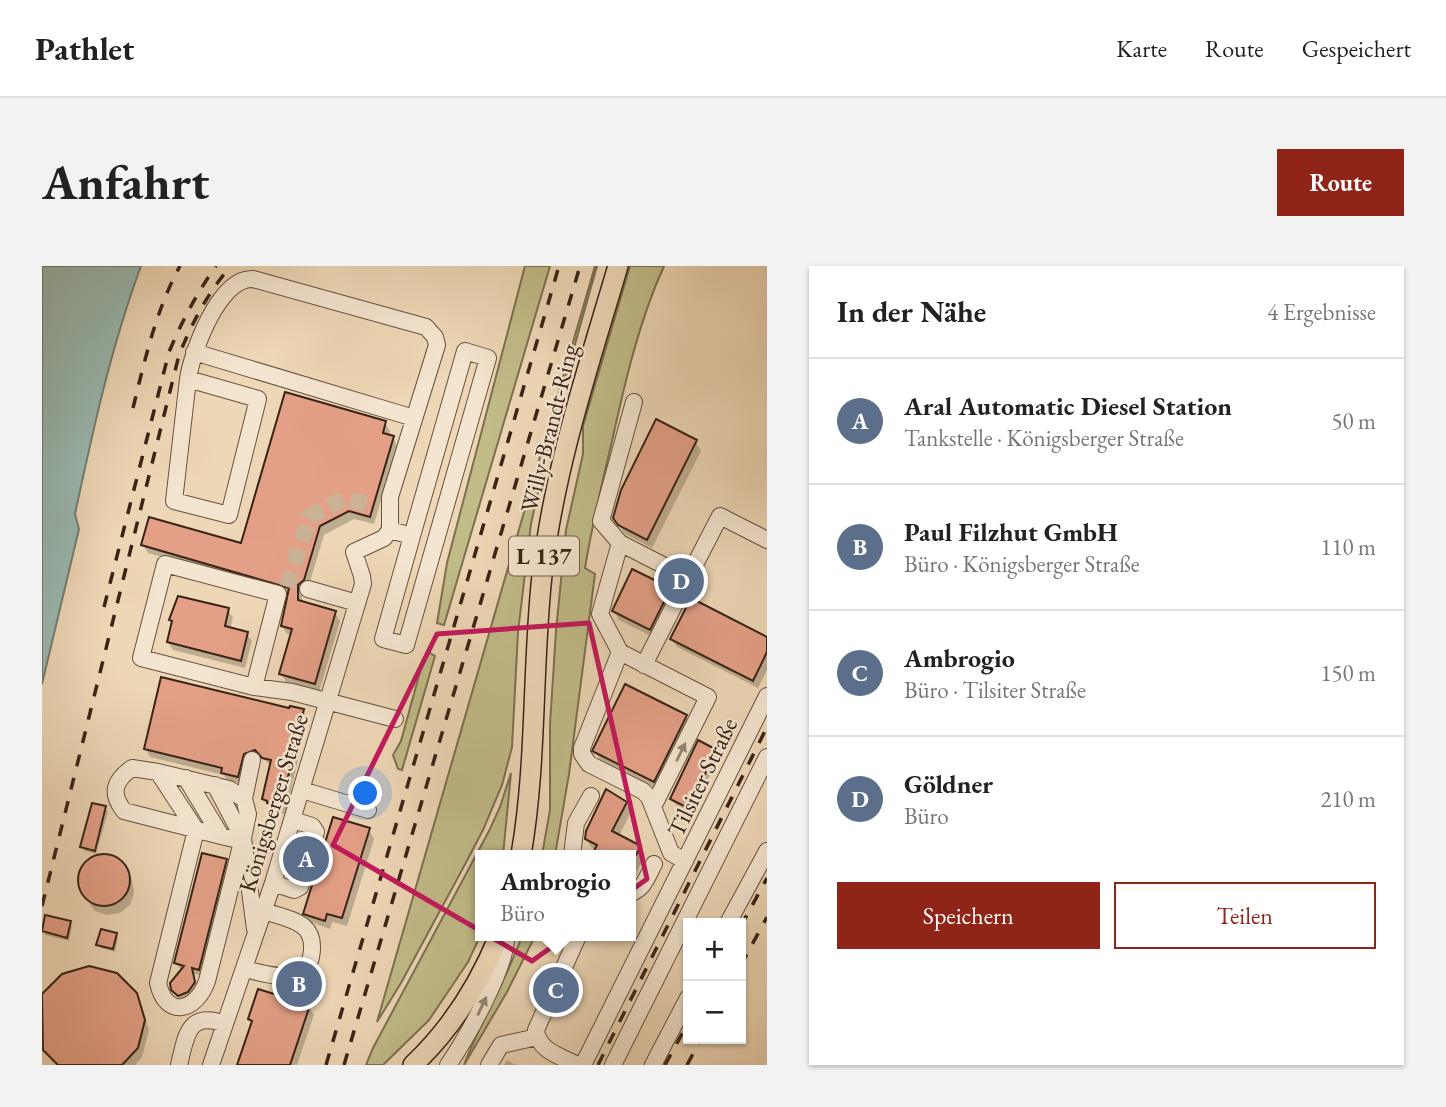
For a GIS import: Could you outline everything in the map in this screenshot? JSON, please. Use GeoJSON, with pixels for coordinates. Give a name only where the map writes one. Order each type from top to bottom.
{"type":"FeatureCollection","features":[{"type":"Feature","properties":{"kind":"main road","name":"Willy-Brandt-Ring"},"geometry":{"type":"LineString","coordinates":[[522,850],[529,790],[537,631],[549,524],[575,411],[618,266]]}},
{"type":"Feature","properties":{"kind":"main road"},"geometry":{"type":"LineString","coordinates":[[413,1065],[460,1011],[477,985],[497,941]]}},
{"type":"Feature","properties":{"kind":"street"},"geometry":{"type":"LineString","coordinates":[[188,379],[258,399],[229,515],[174,501],[188,379],[194,352],[230,288],[245,279],[426,327],[435,337],[437,345]]}},
{"type":"Feature","properties":{"kind":"street"},"geometry":{"type":"LineString","coordinates":[[412,536],[390,530],[390,497],[442,325]]}},
{"type":"Feature","properties":{"kind":"street"},"geometry":{"type":"LineString","coordinates":[[465,351],[488,358],[406,645],[383,639],[412,536],[465,351]]}},
{"type":"Feature","properties":{"kind":"street"},"geometry":{"type":"LineString","coordinates":[[194,352],[414,418]]}},
{"type":"Feature","properties":{"kind":"street"},"geometry":{"type":"LineString","coordinates":[[634,402],[601,521],[620,543],[688,578]]}},
{"type":"Feature","properties":{"kind":"street"},"geometry":{"type":"LineString","coordinates":[[373,506],[390,510]]}},
{"type":"Feature","properties":{"kind":"street"},"geometry":{"type":"LineString","coordinates":[[644,664],[720,516],[767,540]]}},
{"type":"Feature","properties":{"kind":"street","name":"Königsberger Straße"},"geometry":{"type":"LineString","coordinates":[[211,1065],[293,820],[363,584],[354,552],[384,538],[390,530]]}},
{"type":"Feature","properties":{"kind":"street"},"geometry":{"type":"LineString","coordinates":[[620,543],[600,614],[620,652],[708,697],[653,807]]}},
{"type":"Feature","properties":{"kind":"street"},"geometry":{"type":"LineString","coordinates":[[254,687],[283,590],[165,564],[141,658],[254,687],[292,691],[395,719]]}},
{"type":"Feature","properties":{"kind":"street"},"geometry":{"type":"LineString","coordinates":[[308,589],[357,603]]}},
{"type":"Feature","properties":{"kind":"street"},"geometry":{"type":"LineString","coordinates":[[620,652],[582,754],[589,764],[643,791],[653,807],[671,853],[685,861]]}},
{"type":"Feature","properties":{"kind":"street","name":"Tilsiter Straße"},"geometry":{"type":"LineString","coordinates":[[583,1065],[767,696]]}},
{"type":"Feature","properties":{"kind":"street"},"geometry":{"type":"LineString","coordinates":[[613,1065],[767,757]]}},
{"type":"Feature","properties":{"kind":"street"},"geometry":{"type":"LineString","coordinates":[[158,772],[195,830],[158,983],[161,994],[169,1002],[182,1007],[194,1003],[202,994],[207,981],[248,814],[244,799],[252,760]]}},
{"type":"Feature","properties":{"kind":"street"},"geometry":{"type":"LineString","coordinates":[[243,838],[234,839],[124,811],[116,800],[116,788],[121,776],[132,768],[215,785],[229,789],[244,799]]}},
{"type":"Feature","properties":{"kind":"street"},"geometry":{"type":"LineString","coordinates":[[186,778],[221,836]]}},
{"type":"Feature","properties":{"kind":"street"},"geometry":{"type":"LineString","coordinates":[[215,785],[243,838],[256,935]]}},
{"type":"Feature","properties":{"kind":"street"},"geometry":{"type":"LineString","coordinates":[[302,790],[368,810]]}},
{"type":"Feature","properties":{"kind":"street"},"geometry":{"type":"LineString","coordinates":[[573,850],[576,823],[591,796]]}},
{"type":"Feature","properties":{"kind":"street"},"geometry":{"type":"LineString","coordinates":[[273,883],[297,889],[303,876],[316,832],[312,826],[293,820]]}},
{"type":"Feature","properties":{"kind":"street"},"geometry":{"type":"LineString","coordinates":[[731,918],[767,851]]}},
{"type":"Feature","properties":{"kind":"street"},"geometry":{"type":"LineString","coordinates":[[636,891],[644,884],[654,864]]}},
{"type":"Feature","properties":{"kind":"street"},"geometry":{"type":"LineString","coordinates":[[244,970],[290,975],[302,971],[311,960],[313,944],[308,930],[299,923],[264,911]]}},
{"type":"Feature","properties":{"kind":"street"},"geometry":{"type":"LineString","coordinates":[[448,1065],[485,1000],[507,947],[506,941]]}},
{"type":"Feature","properties":{"kind":"street"},"geometry":{"type":"LineString","coordinates":[[575,941],[537,1023],[537,1037],[546,1049],[577,1065]]}},
{"type":"Feature","properties":{"kind":"street"},"geometry":{"type":"LineString","coordinates":[[653,1065],[683,1008]]}},
{"type":"Feature","properties":{"kind":"street"},"geometry":{"type":"LineString","coordinates":[[179,1065],[188,1030],[196,1023],[213,1019],[225,1024]]}},
{"type":"Feature","properties":{"kind":"street"},"geometry":{"type":"LineString","coordinates":[[489,1065],[501,1045],[537,1037]]}},
{"type":"Feature","properties":{"kind":"highlighted area"},"geometry":{"type":"Polygon","coordinates":[[[589,623],[647,879],[532,961],[333,845],[437,634],[589,623]]]}},
{"type":"Feature","properties":{"kind":"shaded area"},"geometry":{"type":"Polygon","coordinates":[[[525,266],[550,266],[444,625],[437,623],[447,563],[525,266]]]}},
{"type":"Feature","properties":{"kind":"shaded area"},"geometry":{"type":"Polygon","coordinates":[[[595,266],[555,415],[531,524],[518,632],[512,747],[502,785],[462,870],[377,1022],[595,266]]]}},
{"type":"Feature","properties":{"kind":"shaded area"},"geometry":{"type":"Polygon","coordinates":[[[630,266],[664,266],[647,308],[634,352],[594,520],[585,568],[595,574],[569,774],[556,850],[543,850],[550,810],[550,725],[556,631],[566,530],[583,454],[583,426],[630,266]]]}},
{"type":"Feature","properties":{"kind":"shaded area"},"geometry":{"type":"Polygon","coordinates":[[[430,653],[435,656],[402,770],[398,769],[393,755],[401,741],[424,657],[430,653]]]}},
{"type":"Feature","properties":{"kind":"shaded area"},"geometry":{"type":"Polygon","coordinates":[[[511,773],[503,850],[479,850],[490,829],[511,773]]]}},
{"type":"Feature","properties":{"kind":"shaded area"},"geometry":{"type":"Polygon","coordinates":[[[475,857],[475,941],[478,941],[468,962],[429,1020],[383,1065],[366,1065],[475,857]]]}},
{"type":"Feature","properties":{"kind":"shaded area"},"geometry":{"type":"Polygon","coordinates":[[[520,941],[532,941],[507,992],[464,1065],[478,1032],[520,941]]]}},
{"type":"Feature","properties":{"kind":"water"},"geometry":{"type":"Polygon","coordinates":[[[42,266],[141,266],[96,420],[75,514],[79,529],[42,684],[42,266]]]}},
{"type":"Feature","properties":{"kind":"building"},"geometry":{"type":"Polygon","coordinates":[[[285,392],[386,421],[383,433],[394,436],[370,517],[349,511],[320,526],[304,580],[298,585],[298,600],[336,611],[315,684],[279,674],[292,629],[281,626],[289,588],[141,545],[149,517],[241,543],[285,392]]]}},
{"type":"Feature","properties":{"kind":"building"},"geometry":{"type":"Polygon","coordinates":[[[656,419],[697,440],[647,540],[618,525],[613,518],[621,490],[656,419]]]}},
{"type":"Feature","properties":{"kind":"building"},"geometry":{"type":"Polygon","coordinates":[[[632,569],[671,588],[650,630],[612,611],[632,569]]]}},
{"type":"Feature","properties":{"kind":"building"},"geometry":{"type":"Polygon","coordinates":[[[178,596],[229,608],[225,626],[248,632],[241,661],[167,642],[172,621],[169,620],[178,596]]]}},
{"type":"Feature","properties":{"kind":"building"},"geometry":{"type":"Polygon","coordinates":[[[691,598],[767,637],[767,652],[753,681],[670,639],[691,598]]]}},
{"type":"Feature","properties":{"kind":"building"},"geometry":{"type":"Polygon","coordinates":[[[161,677],[289,708],[304,709],[281,807],[262,799],[271,760],[262,758],[255,750],[244,754],[238,777],[221,773],[222,768],[144,749],[161,677]]]}},
{"type":"Feature","properties":{"kind":"building"},"geometry":{"type":"Polygon","coordinates":[[[625,684],[687,715],[654,782],[592,751],[625,684]]]}},
{"type":"Feature","properties":{"kind":"building"},"geometry":{"type":"Polygon","coordinates":[[[698,740],[717,750],[688,808],[670,799],[698,740]]]}},
{"type":"Feature","properties":{"kind":"building"},"geometry":{"type":"Polygon","coordinates":[[[606,789],[627,802],[612,831],[641,846],[636,855],[636,850],[594,850],[597,845],[585,839],[586,831],[606,789]]]}},
{"type":"Feature","properties":{"kind":"building"},"geometry":{"type":"Polygon","coordinates":[[[92,803],[106,806],[95,851],[80,847],[92,803]]]}},
{"type":"Feature","properties":{"kind":"building"},"geometry":{"type":"Polygon","coordinates":[[[333,817],[370,828],[342,918],[327,914],[325,921],[303,914],[333,817]]]}},
{"type":"Feature","properties":{"kind":"building"},"geometry":{"type":"Polygon","coordinates":[[[202,853],[227,859],[199,970],[192,968],[195,982],[188,992],[178,996],[171,990],[170,983],[184,966],[174,963],[202,853]]]}},
{"type":"Feature","properties":{"kind":"building"},"geometry":{"type":"Polygon","coordinates":[[[104,854],[114,856],[122,862],[128,870],[128,890],[122,898],[114,904],[104,906],[94,904],[86,898],[80,890],[78,880],[80,870],[86,862],[94,856],[104,854]]]}},
{"type":"Feature","properties":{"kind":"building"},"geometry":{"type":"Polygon","coordinates":[[[45,915],[71,921],[67,938],[42,931],[45,915]]]}},
{"type":"Feature","properties":{"kind":"building"},"geometry":{"type":"Polygon","coordinates":[[[101,929],[117,933],[113,949],[96,945],[101,929]]]}},
{"type":"Feature","properties":{"kind":"building"},"geometry":{"type":"Polygon","coordinates":[[[89,966],[117,973],[137,993],[145,1020],[138,1048],[122,1065],[58,1065],[43,1050],[42,994],[62,974],[89,966]]]}},
{"type":"Feature","properties":{"kind":"building"},"geometry":{"type":"Polygon","coordinates":[[[258,989],[310,1005],[290,1065],[237,1065],[252,1021],[248,1019],[258,989]]]}},
{"type":"Feature","properties":{"kind":"tunnel"},"geometry":{"type":"LineString","coordinates":[[287,587],[309,517],[345,498],[373,506]]}},
{"type":"Feature","properties":{"kind":"railway"},"geometry":{"type":"LineString","coordinates":[[133,408],[158,317],[180,266]]}},
{"type":"Feature","properties":{"kind":"railway"},"geometry":{"type":"LineString","coordinates":[[104,607],[169,352],[190,307],[216,266]]}},
{"type":"Feature","properties":{"kind":"railway"},"geometry":{"type":"LineString","coordinates":[[42,906],[179,355],[201,308],[231,266]]}},
{"type":"Feature","properties":{"kind":"railway"},"geometry":{"type":"LineString","coordinates":[[326,1065],[559,266]]}},
{"type":"Feature","properties":{"kind":"railway"},"geometry":{"type":"LineString","coordinates":[[344,1065],[580,266]]}},
{"type":"Feature","properties":{"kind":"railway"},"geometry":{"type":"LineString","coordinates":[[598,1065],[767,727]]}},
{"type":"Feature","properties":{"kind":"railway"},"geometry":{"type":"LineString","coordinates":[[745,918],[767,878]]}},
{"type":"Feature","properties":{"kind":"railway"},"geometry":{"type":"LineString","coordinates":[[746,956],[767,917]]}},
{"type":"Feature","properties":{"kind":"railway"},"geometry":{"type":"LineString","coordinates":[[665,1065],[683,1032]]}},
{"type":"Feature","properties":{"kind":"railway"},"geometry":{"type":"LineString","coordinates":[[687,1065],[698,1044]]}},
{"type":"Feature","properties":{"kind":"place","name":"Göldner"},"geometry":{"type":"Point","coordinates":[681,581]}},
{"type":"Feature","properties":{"kind":"place","name":"Aral Automatic Diesel Station"},"geometry":{"type":"Point","coordinates":[306,859]}},
{"type":"Feature","properties":{"kind":"place","name":"Paul Filzhut GmbH"},"geometry":{"type":"Point","coordinates":[299,984]}},
{"type":"Feature","properties":{"kind":"place","name":"Ambrogio"},"geometry":{"type":"Point","coordinates":[556,990]}}]}
